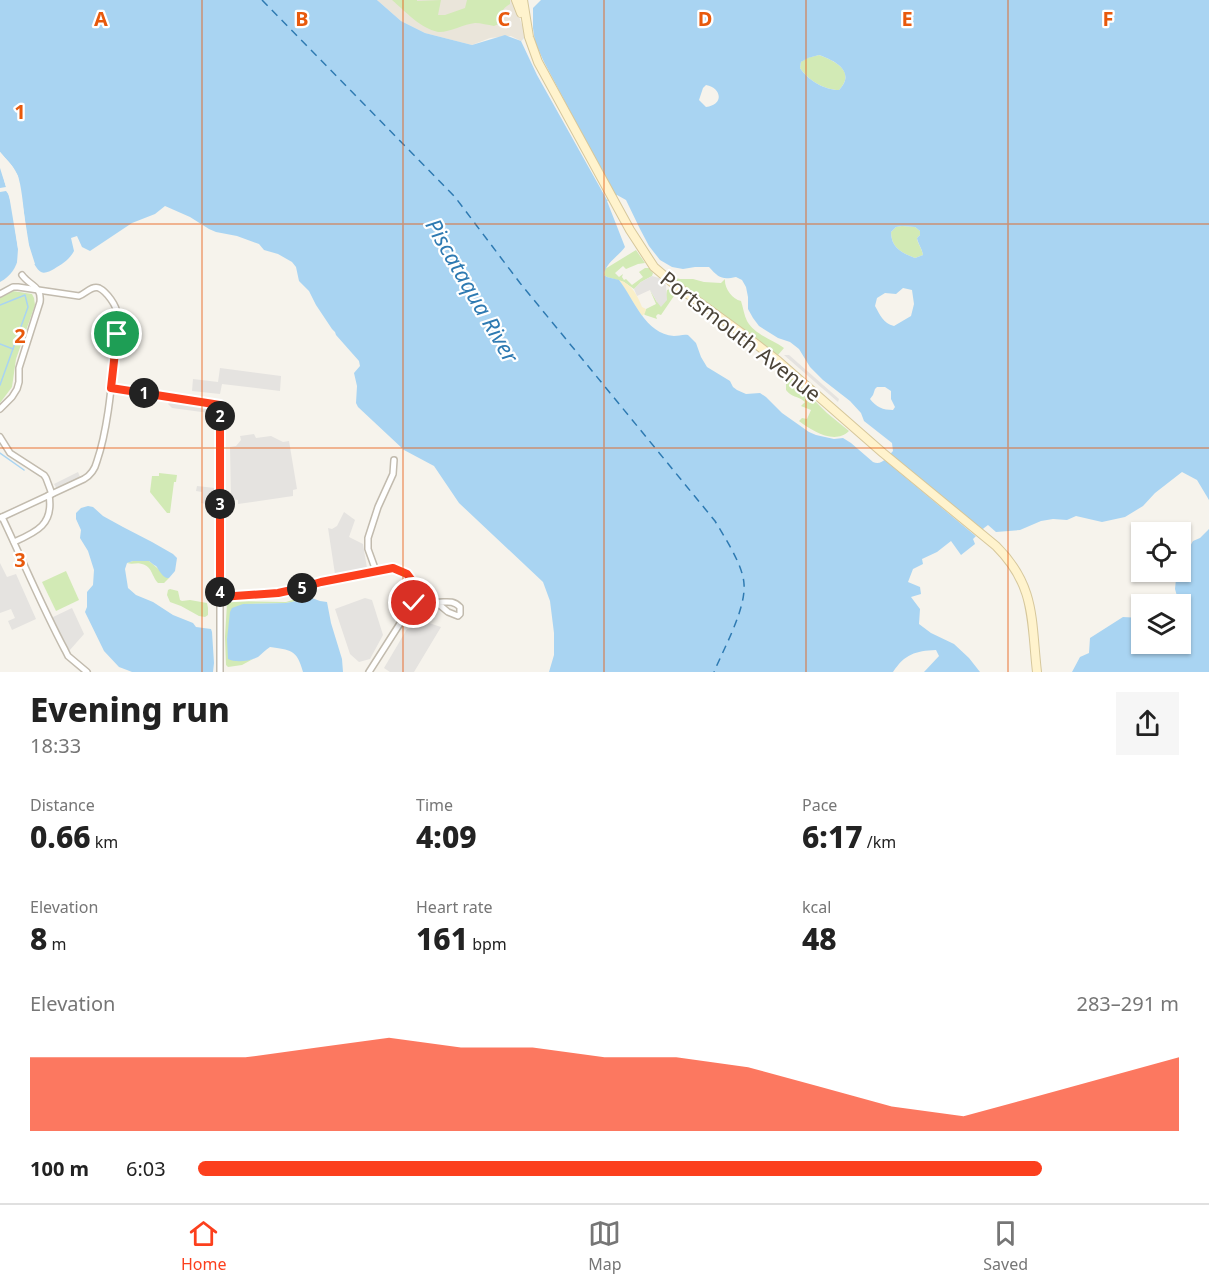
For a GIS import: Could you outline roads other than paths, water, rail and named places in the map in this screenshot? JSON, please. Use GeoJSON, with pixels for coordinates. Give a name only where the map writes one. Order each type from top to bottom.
{"type":"FeatureCollection","features":[{"type":"Feature","properties":{"kind":"main road","name":"Portsmouth Avenue"},"geometry":{"type":"LineString","coordinates":[[516,0],[534,52],[547,80],[630,230],[654,267],[778,361],[1008,558],[1024,585],[1030,605],[1037,672]]}},
{"type":"Feature","properties":{"kind":"main road","name":"Portsmouth Avenue"},"geometry":{"type":"LineString","coordinates":[[523,0],[526,25]]}},
{"type":"Feature","properties":{"kind":"street"},"geometry":{"type":"LineString","coordinates":[[0,409],[17,389],[19,368],[41,296],[39,290],[22,275]]}},
{"type":"Feature","properties":{"kind":"street"},"geometry":{"type":"LineString","coordinates":[[0,294],[13,287],[79,296],[96,288],[101,289],[117,312],[111,388],[95,467],[84,479],[1,517],[65,650],[72,660],[87,672]]}},
{"type":"Feature","properties":{"kind":"street"},"geometry":{"type":"LineString","coordinates":[[111,388],[220,405],[219,672]]}},
{"type":"Feature","properties":{"kind":"street"},"geometry":{"type":"LineString","coordinates":[[0,437],[10,453],[44,475],[50,495],[51,510],[42,526],[14,542]]}},
{"type":"Feature","properties":{"kind":"street"},"geometry":{"type":"LineString","coordinates":[[376,571],[368,549],[368,538],[378,507],[393,474],[394,459]]}},
{"type":"Feature","properties":{"kind":"street"},"geometry":{"type":"LineString","coordinates":[[220,597],[278,593],[393,568],[402,572],[413,582],[416,596],[411,608],[369,672]]}},
{"type":"Feature","properties":{"kind":"street"},"geometry":{"type":"LineString","coordinates":[[416,596],[436,602]]}},
{"type":"Feature","properties":{"kind":"water","name":"Piscataqua River"},"geometry":{"type":"Polygon","coordinates":[[[0,0],[377,0],[401,21],[425,33],[472,45],[505,35],[521,41],[533,28],[533,8],[541,0],[1209,0],[1209,500],[1197,480],[1182,472],[1155,493],[1143,506],[1125,517],[1102,522],[1076,516],[1067,520],[1041,521],[1020,530],[996,532],[988,525],[973,539],[975,544],[961,555],[951,541],[937,552],[922,559],[923,564],[913,569],[908,582],[920,587],[921,594],[911,597],[920,609],[919,624],[931,633],[954,644],[980,672],[924,672],[939,656],[936,650],[922,651],[906,657],[893,672],[549,672],[554,655],[554,633],[550,601],[543,582],[459,503],[434,466],[404,450],[358,407],[354,373],[360,366],[359,361],[336,335],[309,291],[299,281],[296,267],[292,262],[278,254],[264,250],[259,244],[209,229],[190,217],[165,206],[155,214],[132,223],[90,251],[82,247],[77,236],[71,238],[74,251],[70,257],[54,269],[41,272],[31,255],[17,174],[0,152],[0,0]],[[819,55],[801,62],[800,68],[803,72],[822,86],[839,90],[845,78],[842,68],[832,60],[819,55]],[[706,85],[699,100],[706,107],[712,106],[719,96],[715,89],[706,85]],[[617,195],[607,201],[625,247],[610,263],[604,275],[619,280],[641,314],[655,329],[674,336],[688,335],[696,343],[707,367],[730,381],[737,390],[746,394],[760,393],[782,413],[809,432],[834,439],[843,438],[876,463],[884,460],[893,451],[892,443],[864,421],[861,413],[850,401],[810,367],[799,349],[759,326],[748,309],[746,287],[742,280],[736,277],[721,277],[709,267],[683,269],[672,267],[660,260],[649,246],[626,200],[617,195]],[[896,227],[891,232],[895,246],[902,252],[915,258],[923,255],[917,238],[920,231],[915,227],[896,227]],[[903,288],[896,294],[885,293],[877,298],[875,306],[884,321],[894,326],[911,316],[914,304],[912,290],[903,288]],[[877,387],[870,399],[880,407],[893,410],[895,407],[891,399],[891,391],[885,387],[877,387]]]}},
{"type":"Feature","properties":{"kind":"water"},"geometry":{"type":"Polygon","coordinates":[[[0,168],[12,206],[19,256],[12,271],[0,282],[0,168]]]}},
{"type":"Feature","properties":{"kind":"water"},"geometry":{"type":"Polygon","coordinates":[[[88,506],[177,558],[175,571],[169,578],[163,576],[149,561],[127,563],[125,569],[128,588],[136,595],[193,623],[196,627],[211,629],[213,672],[132,672],[119,667],[104,651],[85,612],[87,592],[93,585],[94,570],[88,551],[80,538],[81,530],[76,513],[88,506]]]}},
{"type":"Feature","properties":{"kind":"water"},"geometry":{"type":"Polygon","coordinates":[[[1209,529],[1209,672],[1072,672],[1080,657],[1089,653],[1090,638],[1123,617],[1131,617],[1131,654],[1191,654],[1191,594],[1176,594],[1175,589],[1176,582],[1191,582],[1191,544],[1209,529]]]}},
{"type":"Feature","properties":{"kind":"water"},"geometry":{"type":"Polygon","coordinates":[[[312,598],[327,602],[342,659],[343,672],[303,672],[298,659],[292,652],[270,647],[251,660],[228,659],[227,639],[232,608],[243,604],[286,603],[312,598]]]}},
{"type":"Feature","properties":{"kind":"waterway"},"geometry":{"type":"LineString","coordinates":[[0,305],[25,295],[28,307],[0,385]]}},
{"type":"Feature","properties":{"kind":"waterway"},"geometry":{"type":"LineString","coordinates":[[0,344],[13,349]]}},
{"type":"Feature","properties":{"kind":"waterway"},"geometry":{"type":"LineString","coordinates":[[0,453],[24,470]]}}]}
